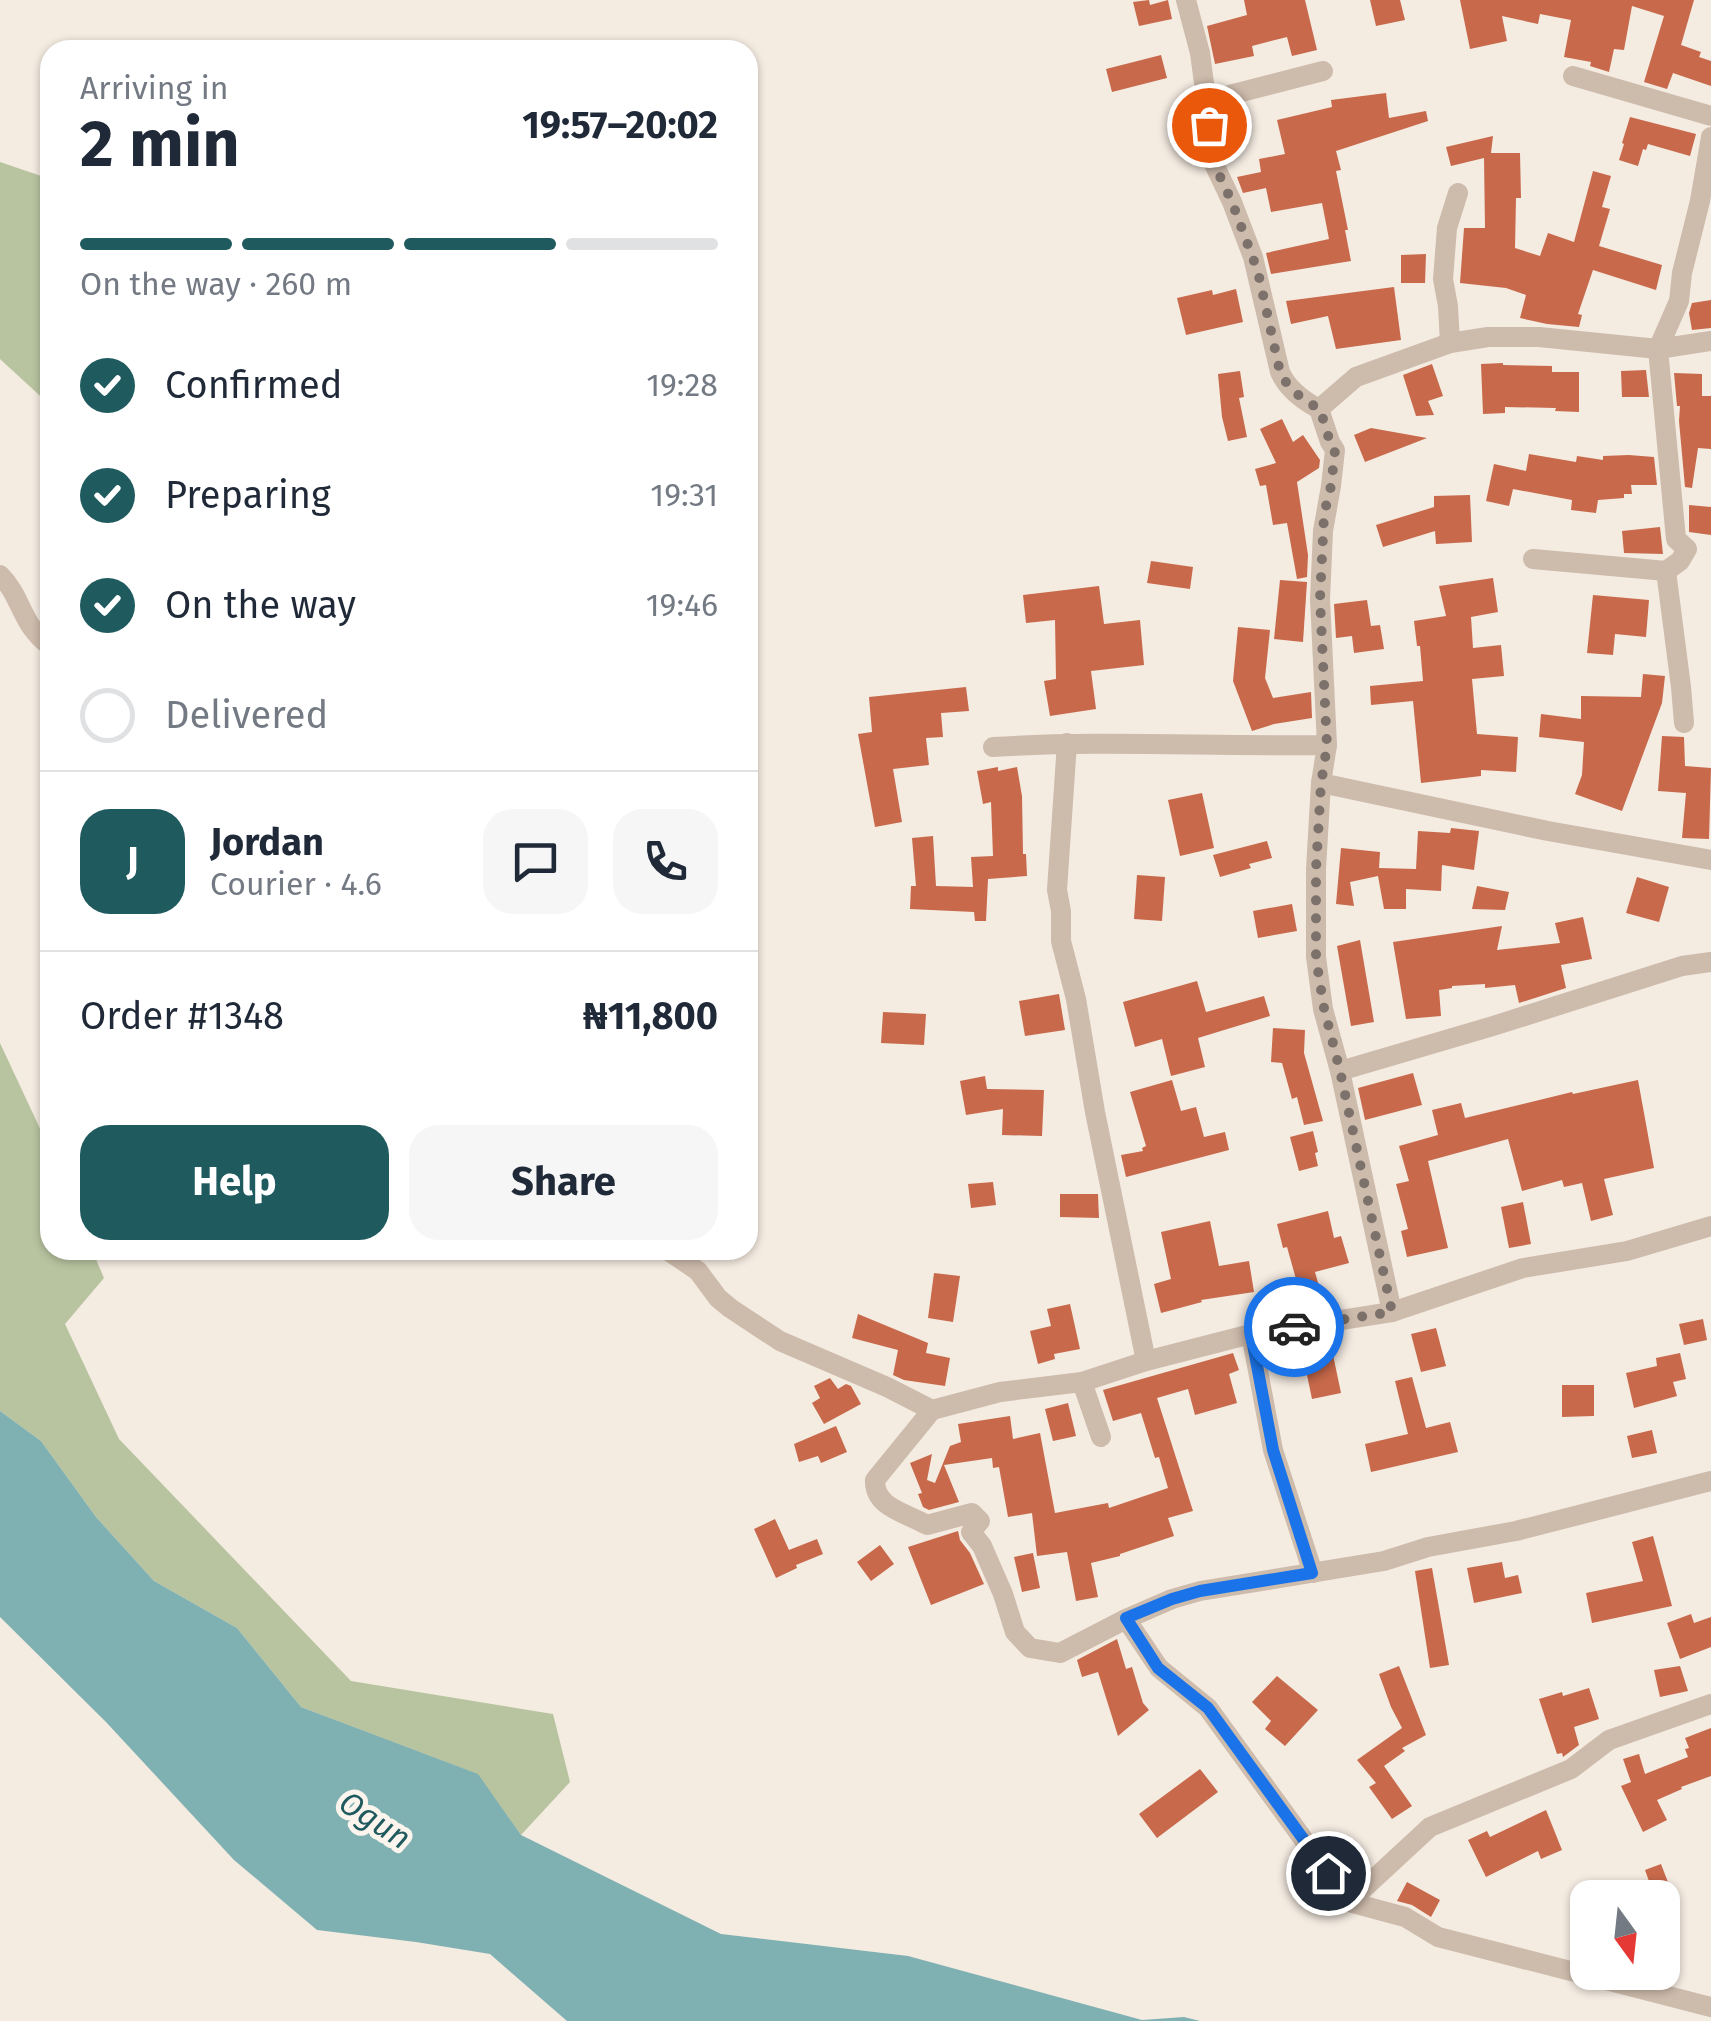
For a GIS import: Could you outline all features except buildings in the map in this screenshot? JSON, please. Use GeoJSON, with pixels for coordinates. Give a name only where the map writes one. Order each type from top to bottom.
{"type":"FeatureCollection","features":[{"type":"Feature","properties":{"kind":"street"},"geometry":{"type":"LineString","coordinates":[[1186,0],[1200,52],[1215,166],[1253,257],[1280,372],[1286,384],[1320,409],[1335,450],[1324,514],[1320,599],[1327,746],[1316,869],[1316,958],[1392,1312]]}},
{"type":"Feature","properties":{"kind":"street"},"geometry":{"type":"LineString","coordinates":[[1206,100],[1323,72]]}},
{"type":"Feature","properties":{"kind":"street"},"geometry":{"type":"LineString","coordinates":[[1573,76],[1711,116]]}},
{"type":"Feature","properties":{"kind":"street"},"geometry":{"type":"LineString","coordinates":[[1533,559],[1666,571],[1688,549],[1676,539],[1658,349],[1679,302],[1711,137]]}},
{"type":"Feature","properties":{"kind":"street"},"geometry":{"type":"LineString","coordinates":[[1450,343],[1443,279],[1447,228],[1458,193]]}},
{"type":"Feature","properties":{"kind":"street"},"geometry":{"type":"LineString","coordinates":[[1320,409],[1356,377],[1450,343],[1488,337],[1540,337],[1658,349],[1711,341]]}},
{"type":"Feature","properties":{"kind":"street"},"geometry":{"type":"LineString","coordinates":[[1666,571],[1684,722]]}},
{"type":"Feature","properties":{"kind":"street"},"geometry":{"type":"LineString","coordinates":[[0,574],[40,640]]}},
{"type":"Feature","properties":{"kind":"street"},"geometry":{"type":"LineString","coordinates":[[993,747],[1067,742],[1327,746]]}},
{"type":"Feature","properties":{"kind":"street"},"geometry":{"type":"LineString","coordinates":[[1067,742],[1057,890],[1061,941],[1146,1361]]}},
{"type":"Feature","properties":{"kind":"street"},"geometry":{"type":"LineString","coordinates":[[1321,784],[1548,832],[1711,860]]}},
{"type":"Feature","properties":{"kind":"street"},"geometry":{"type":"LineString","coordinates":[[1340,1071],[1682,966],[1711,962]]}},
{"type":"Feature","properties":{"kind":"street"},"geometry":{"type":"LineString","coordinates":[[1711,1226],[1626,1251],[1523,1268],[1392,1312],[1251,1334],[1082,1382],[1000,1392],[932,1410],[874,1480],[874,1488],[878,1498],[927,1525],[972,1513],[980,1521],[971,1532],[982,1546],[1015,1632],[1030,1648],[1060,1653],[1126,1618],[1200,1591],[1384,1561],[1711,1481]]}},
{"type":"Feature","properties":{"kind":"street"},"geometry":{"type":"LineString","coordinates":[[682,1260],[698,1271],[730,1308],[780,1341],[932,1410]]}},
{"type":"Feature","properties":{"kind":"street"},"geometry":{"type":"LineString","coordinates":[[1251,1334],[1273,1450],[1312,1573]]}},
{"type":"Feature","properties":{"kind":"street"},"geometry":{"type":"LineString","coordinates":[[1082,1382],[1101,1437]]}},
{"type":"Feature","properties":{"kind":"street"},"geometry":{"type":"LineString","coordinates":[[1126,1618],[1158,1668],[1208,1708],[1349,1902],[1405,1918],[1438,1937],[1711,2007]]}},
{"type":"Feature","properties":{"kind":"street"},"geometry":{"type":"LineString","coordinates":[[1349,1902],[1430,1827],[1571,1769],[1609,1740],[1711,1704]]}},
{"type":"Feature","properties":{"kind":"green space"},"geometry":{"type":"Polygon","coordinates":[[[0,162],[40,176],[40,396],[0,359],[0,162]]]}},
{"type":"Feature","properties":{"kind":"green space"},"geometry":{"type":"Polygon","coordinates":[[[0,1043],[40,1129],[40,1260],[96,1260],[104,1278],[65,1324],[119,1439],[351,1681],[553,1714],[570,1782],[521,1835],[477,1774],[301,1707],[237,1628],[154,1581],[96,1517],[41,1441],[0,1411],[0,1043]]]}},
{"type":"Feature","properties":{"kind":"water","name":"Ogun"},"geometry":{"type":"Polygon","coordinates":[[[0,1411],[41,1441],[96,1517],[154,1581],[237,1628],[301,1707],[478,1774],[521,1835],[721,1934],[908,1956],[1142,2020],[1184,2017],[1200,2021],[567,2021],[490,1954],[317,1930],[234,1860],[106,1722],[0,1617],[0,1411]]]}},
{"type":"Feature","properties":{"kind":"way so far"},"geometry":{"type":"LineString","coordinates":[[1209,125],[1215,166],[1258,272],[1280,372],[1286,384],[1320,409],[1335,450],[1324,514],[1320,599],[1327,746],[1316,869],[1316,958],[1392,1312],[1294,1327]]}},
{"type":"Feature","properties":{"kind":"route"},"geometry":{"type":"LineString","coordinates":[[1294,1327],[1251,1334],[1273,1450],[1312,1573],[1200,1591],[1126,1618],[1158,1668],[1208,1708],[1328,1873]]}}]}
